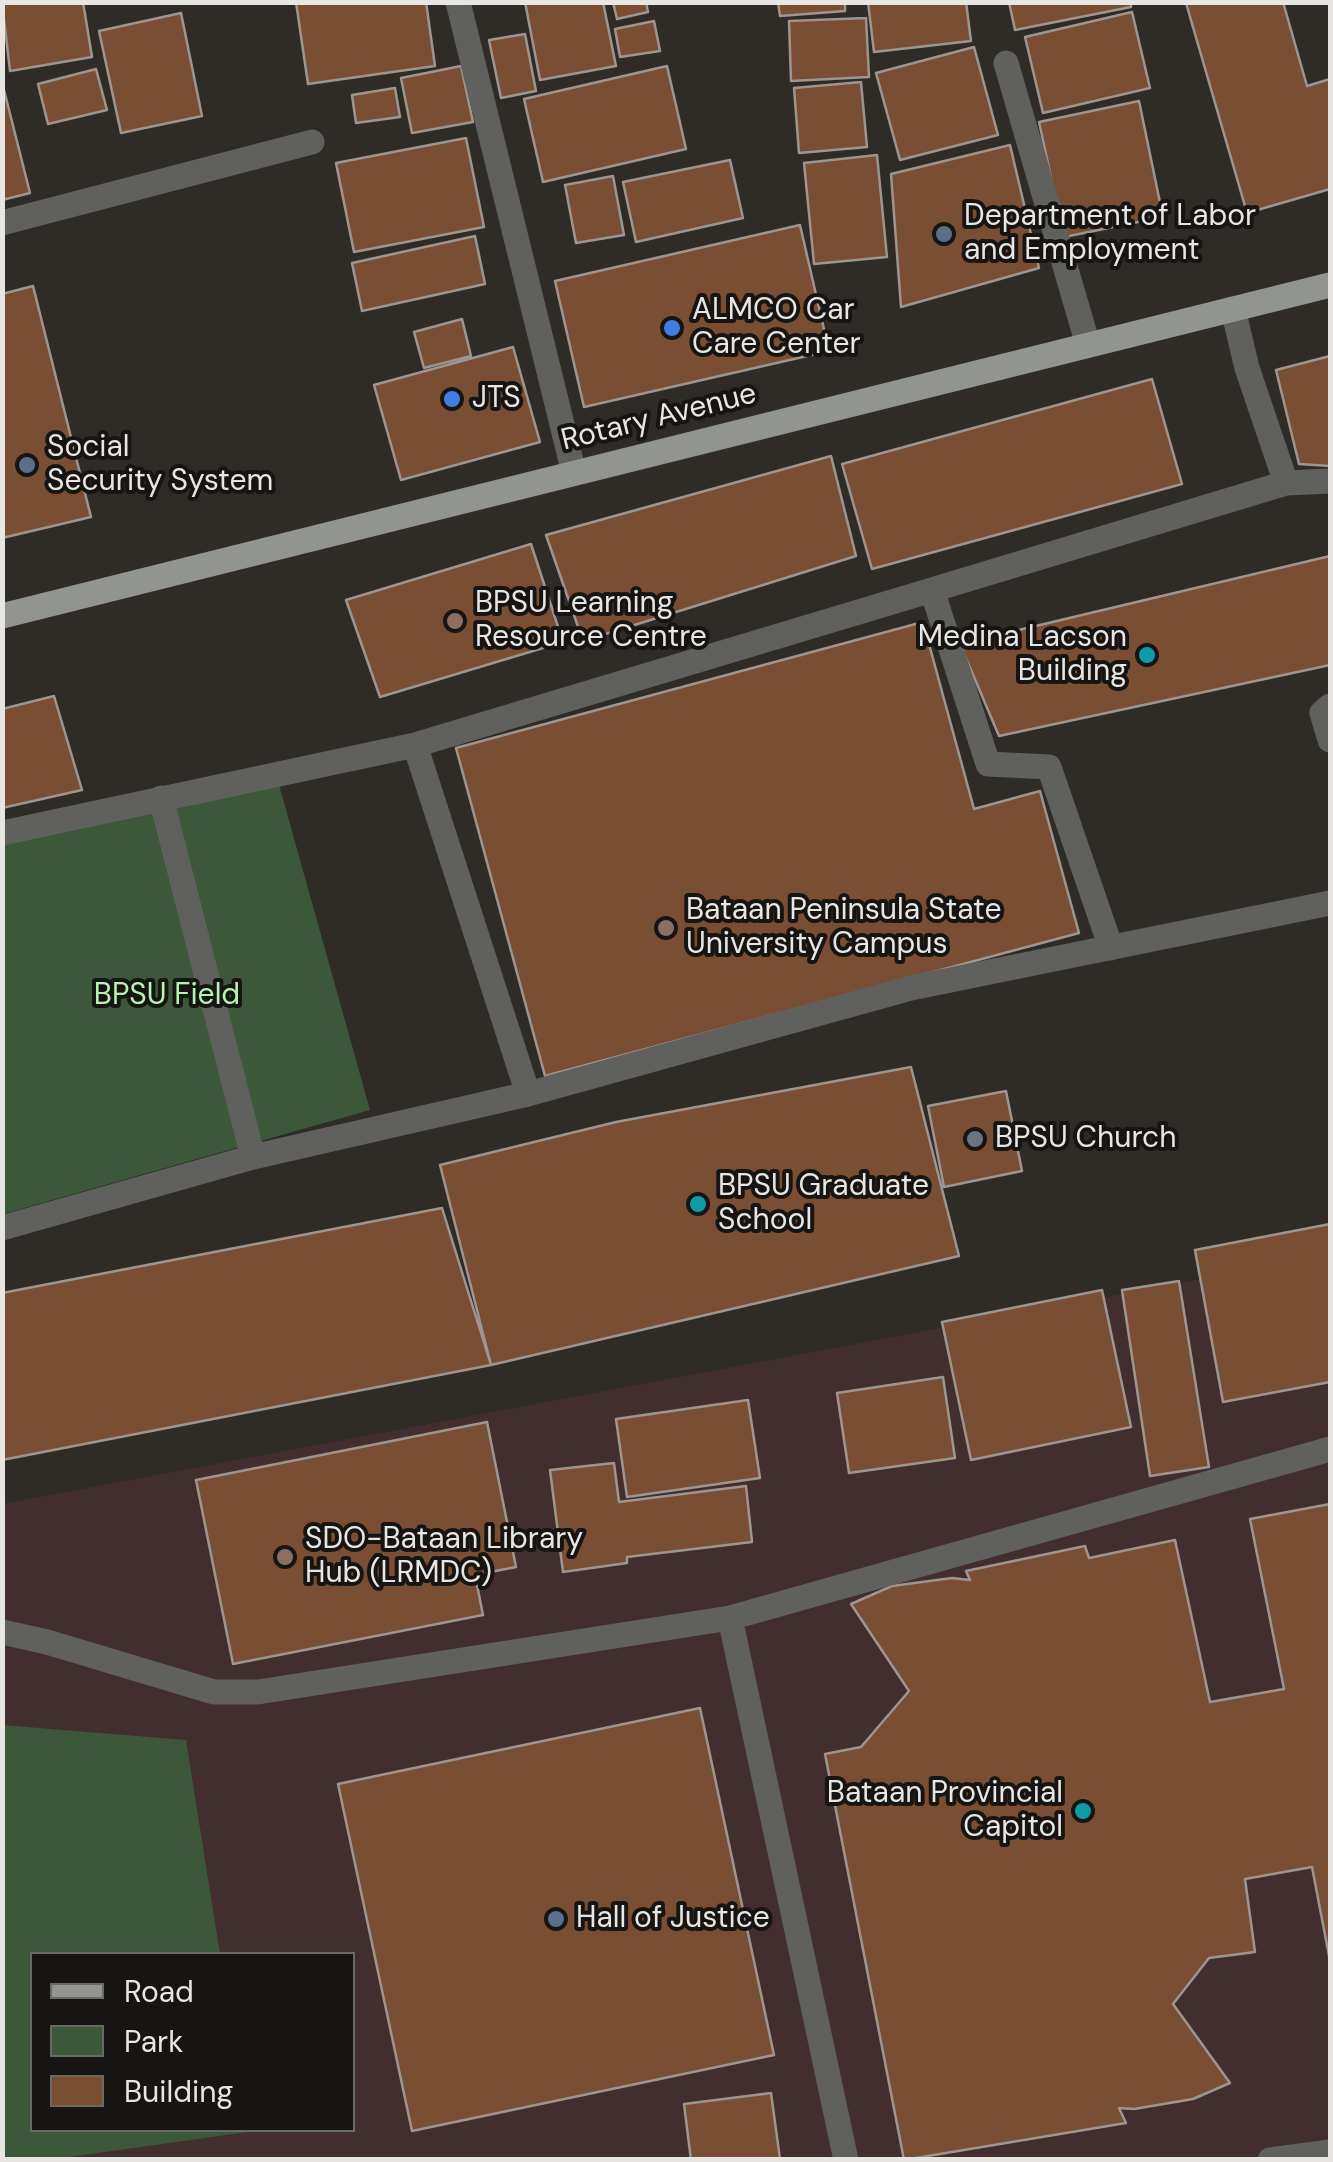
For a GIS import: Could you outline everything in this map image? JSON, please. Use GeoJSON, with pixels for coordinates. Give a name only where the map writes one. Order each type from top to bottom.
{"type":"FeatureCollection","features":[{"type":"Feature","properties":{"kind":"main road","name":"Rotary Avenue"},"geometry":{"type":"LineString","coordinates":[[2,616],[1330,284]]}},
{"type":"Feature","properties":{"kind":"street"},"geometry":{"type":"LineString","coordinates":[[458,2],[574,473]]}},
{"type":"Feature","properties":{"kind":"street"},"geometry":{"type":"LineString","coordinates":[[1006,63],[1088,344]]}},
{"type":"Feature","properties":{"kind":"street"},"geometry":{"type":"LineString","coordinates":[[2,222],[312,142]]}},
{"type":"Feature","properties":{"kind":"street"},"geometry":{"type":"LineString","coordinates":[[1232,309],[1247,368],[1286,483]]}},
{"type":"Feature","properties":{"kind":"street"},"geometry":{"type":"LineString","coordinates":[[2,832],[415,745],[1286,483],[1330,481]]}},
{"type":"Feature","properties":{"kind":"street"},"geometry":{"type":"LineString","coordinates":[[932,590],[988,764],[1049,767],[1111,948]]}},
{"type":"Feature","properties":{"kind":"street"},"geometry":{"type":"LineString","coordinates":[[1330,706],[1322,713],[1330,740]]}},
{"type":"Feature","properties":{"kind":"street"},"geometry":{"type":"LineString","coordinates":[[415,745],[528,1094]]}},
{"type":"Feature","properties":{"kind":"street"},"geometry":{"type":"LineString","coordinates":[[161,798],[254,1157]]}},
{"type":"Feature","properties":{"kind":"street"},"geometry":{"type":"LineString","coordinates":[[2,1228],[254,1157],[528,1094],[911,988],[1330,903]]}},
{"type":"Feature","properties":{"kind":"street"},"geometry":{"type":"LineString","coordinates":[[2,1632],[214,1692],[258,1692],[730,1618],[1330,1449]]}},
{"type":"Feature","properties":{"kind":"street"},"geometry":{"type":"LineString","coordinates":[[730,1618],[846,2160]]}},
{"type":"Feature","properties":{"kind":"street"},"geometry":{"type":"LineString","coordinates":[[1270,2160],[1330,2152]]}},
{"type":"Feature","properties":{"kind":"shaded area"},"geometry":{"type":"Polygon","coordinates":[[[1330,1255],[1330,2159],[3,2159],[2,1504],[1330,1255]]]}},
{"type":"Feature","properties":{"kind":"green space","name":"BPSU Field"},"geometry":{"type":"Polygon","coordinates":[[[276,774],[370,1110],[3,1214],[3,837],[276,774]]]}},
{"type":"Feature","properties":{"kind":"green space"},"geometry":{"type":"Polygon","coordinates":[[[2,1725],[186,1740],[220,1952],[30,1952],[30,2132],[248,2132],[55,2159],[3,2159],[2,1725]]]}},
{"type":"Feature","properties":{"kind":"building"},"geometry":{"type":"Polygon","coordinates":[[[2,2],[83,2],[92,57],[10,71],[2,2]]]}},
{"type":"Feature","properties":{"kind":"building"},"geometry":{"type":"Polygon","coordinates":[[[296,2],[426,2],[435,66],[308,84],[296,2]]]}},
{"type":"Feature","properties":{"kind":"building"},"geometry":{"type":"Polygon","coordinates":[[[525,2],[603,2],[616,66],[540,80],[525,2]]]}},
{"type":"Feature","properties":{"kind":"building"},"geometry":{"type":"Polygon","coordinates":[[[613,2],[646,2],[648,12],[617,19],[613,2]]]}},
{"type":"Feature","properties":{"kind":"building"},"geometry":{"type":"Polygon","coordinates":[[[778,2],[845,2],[845,11],[780,16],[778,2]]]}},
{"type":"Feature","properties":{"kind":"building"},"geometry":{"type":"Polygon","coordinates":[[[868,2],[966,2],[971,41],[874,52],[868,2]]]}},
{"type":"Feature","properties":{"kind":"building"},"geometry":{"type":"Polygon","coordinates":[[[1009,2],[1131,2],[1131,7],[1015,30],[1009,2]]]}},
{"type":"Feature","properties":{"kind":"building"},"geometry":{"type":"Polygon","coordinates":[[[1283,2],[1307,86],[1330,79],[1330,189],[1247,213],[1186,3],[1283,2]]]}},
{"type":"Feature","properties":{"kind":"building"},"geometry":{"type":"Polygon","coordinates":[[[1132,12],[1150,88],[1043,113],[1025,37],[1132,12]]]}},
{"type":"Feature","properties":{"kind":"building"},"geometry":{"type":"Polygon","coordinates":[[[181,13],[202,116],[121,133],[99,31],[181,13]]]}},
{"type":"Feature","properties":{"kind":"building"},"geometry":{"type":"Polygon","coordinates":[[[866,18],[869,77],[791,81],[789,21],[866,18]]]}},
{"type":"Feature","properties":{"kind":"building"},"geometry":{"type":"Polygon","coordinates":[[[654,21],[660,51],[620,57],[615,29],[654,21]]]}},
{"type":"Feature","properties":{"kind":"building"},"geometry":{"type":"Polygon","coordinates":[[[525,34],[536,91],[501,98],[489,40],[525,34]]]}},
{"type":"Feature","properties":{"kind":"building"},"geometry":{"type":"Polygon","coordinates":[[[974,47],[998,135],[900,160],[876,73],[974,47]]]}},
{"type":"Feature","properties":{"kind":"building"},"geometry":{"type":"Polygon","coordinates":[[[461,66],[473,122],[412,133],[401,78],[461,66]]]}},
{"type":"Feature","properties":{"kind":"building"},"geometry":{"type":"Polygon","coordinates":[[[667,66],[686,149],[543,182],[524,99],[667,66]]]}},
{"type":"Feature","properties":{"kind":"building"},"geometry":{"type":"Polygon","coordinates":[[[96,69],[107,110],[48,124],[38,84],[96,69]]]}},
{"type":"Feature","properties":{"kind":"building"},"geometry":{"type":"Polygon","coordinates":[[[2,82],[30,193],[2,200],[2,82]]]}},
{"type":"Feature","properties":{"kind":"building"},"geometry":{"type":"Polygon","coordinates":[[[861,82],[867,147],[799,153],[794,88],[861,82]]]}},
{"type":"Feature","properties":{"kind":"building"},"geometry":{"type":"Polygon","coordinates":[[[395,88],[400,117],[356,123],[352,95],[395,88]]]}},
{"type":"Feature","properties":{"kind":"building"},"geometry":{"type":"Polygon","coordinates":[[[1139,101],[1163,217],[1064,237],[1039,122],[1139,101]]]}},
{"type":"Feature","properties":{"kind":"building"},"geometry":{"type":"Polygon","coordinates":[[[466,138],[484,227],[354,252],[336,163],[466,138]]]}},
{"type":"Feature","properties":{"kind":"building"},"geometry":{"type":"Polygon","coordinates":[[[1010,145],[1039,268],[901,307],[891,174],[1010,145]]]}},
{"type":"Feature","properties":{"kind":"building"},"geometry":{"type":"Polygon","coordinates":[[[877,155],[887,257],[814,264],[804,163],[877,155]]]}},
{"type":"Feature","properties":{"kind":"building"},"geometry":{"type":"Polygon","coordinates":[[[730,160],[743,218],[636,242],[623,182],[730,160]]]}},
{"type":"Feature","properties":{"kind":"building"},"geometry":{"type":"Polygon","coordinates":[[[613,176],[624,235],[576,243],[565,185],[613,176]]]}},
{"type":"Feature","properties":{"kind":"building"},"geometry":{"type":"Polygon","coordinates":[[[800,225],[829,351],[584,407],[555,281],[800,225]]]}},
{"type":"Feature","properties":{"kind":"building"},"geometry":{"type":"Polygon","coordinates":[[[475,236],[485,284],[362,311],[352,263],[475,236]]]}},
{"type":"Feature","properties":{"kind":"building"},"geometry":{"type":"Polygon","coordinates":[[[33,286],[91,517],[2,538],[2,294],[33,286]]]}},
{"type":"Feature","properties":{"kind":"building"},"geometry":{"type":"Polygon","coordinates":[[[462,319],[471,356],[424,368],[414,332],[462,319]]]}},
{"type":"Feature","properties":{"kind":"building"},"geometry":{"type":"Polygon","coordinates":[[[513,347],[540,442],[401,480],[374,385],[513,347]]]}},
{"type":"Feature","properties":{"kind":"building"},"geometry":{"type":"Polygon","coordinates":[[[1330,356],[1330,466],[1299,464],[1276,370],[1330,356]]]}},
{"type":"Feature","properties":{"kind":"building"},"geometry":{"type":"Polygon","coordinates":[[[1152,379],[1182,484],[872,569],[842,464],[1152,379]]]}},
{"type":"Feature","properties":{"kind":"building"},"geometry":{"type":"Polygon","coordinates":[[[831,456],[856,556],[583,641],[546,535],[831,456]]]}},
{"type":"Feature","properties":{"kind":"building","name":"BPSU Learning Resource Centre"},"geometry":{"type":"Polygon","coordinates":[[[531,544],[563,642],[380,697],[346,600],[531,544]]]}},
{"type":"Feature","properties":{"kind":"building","name":"Medina Lacson Building"},"geometry":{"type":"Polygon","coordinates":[[[1330,556],[1330,665],[999,736],[960,644],[1330,556]]]}},
{"type":"Feature","properties":{"kind":"building"},"geometry":{"type":"Polygon","coordinates":[[[923,622],[974,809],[1040,791],[1079,933],[545,1076],[456,748],[923,622]]]}},
{"type":"Feature","properties":{"kind":"building"},"geometry":{"type":"Polygon","coordinates":[[[54,696],[82,790],[2,808],[2,709],[54,696]]]}},
{"type":"Feature","properties":{"kind":"building","name":"BPSU Graduate School"},"geometry":{"type":"Polygon","coordinates":[[[911,1067],[959,1256],[491,1365],[440,1165],[616,1122],[911,1067]]]}},
{"type":"Feature","properties":{"kind":"building","name":"BPSU Church"},"geometry":{"type":"Polygon","coordinates":[[[1006,1091],[1022,1171],[944,1187],[928,1106],[1006,1091]]]}},
{"type":"Feature","properties":{"kind":"building"},"geometry":{"type":"Polygon","coordinates":[[[442,1208],[491,1365],[2,1460],[2,1293],[442,1208]]]}},
{"type":"Feature","properties":{"kind":"building"},"geometry":{"type":"Polygon","coordinates":[[[1330,1224],[1330,1382],[1223,1402],[1195,1250],[1330,1224]]]}},
{"type":"Feature","properties":{"kind":"building"},"geometry":{"type":"Polygon","coordinates":[[[1179,1281],[1209,1467],[1150,1476],[1122,1290],[1179,1281]]]}},
{"type":"Feature","properties":{"kind":"building"},"geometry":{"type":"Polygon","coordinates":[[[1102,1290],[1131,1427],[971,1460],[942,1322],[1102,1290]]]}},
{"type":"Feature","properties":{"kind":"building"},"geometry":{"type":"Polygon","coordinates":[[[943,1377],[955,1458],[849,1473],[837,1393],[943,1377]]]}},
{"type":"Feature","properties":{"kind":"building"},"geometry":{"type":"Polygon","coordinates":[[[748,1400],[760,1478],[627,1497],[616,1419],[748,1400]]]}},
{"type":"Feature","properties":{"kind":"building"},"geometry":{"type":"Polygon","coordinates":[[[487,1422],[516,1567],[475,1575],[483,1615],[233,1664],[196,1480],[487,1422]]]}},
{"type":"Feature","properties":{"kind":"building"},"geometry":{"type":"Polygon","coordinates":[[[614,1463],[619,1502],[746,1486],[752,1542],[627,1557],[627,1563],[563,1572],[550,1470],[614,1463]]]}},
{"type":"Feature","properties":{"kind":"building","name":"Bataan Provincial Capitol"},"geometry":{"type":"Polygon","coordinates":[[[1330,1504],[1330,1961],[1312,1867],[1245,1879],[1255,1952],[1209,1958],[1173,2004],[1230,2083],[1193,2099],[1119,2108],[1126,2123],[904,2160],[825,1754],[861,1747],[909,1691],[851,1604],[892,1586],[952,1578],[970,1580],[966,1571],[1085,1546],[1089,1558],[1175,1540],[1210,1702],[1284,1689],[1250,1519],[1330,1504]]]}},
{"type":"Feature","properties":{"kind":"building","name":"Hall of Justice"},"geometry":{"type":"Polygon","coordinates":[[[700,1708],[774,2055],[412,2131],[338,1784],[700,1708]]]}},
{"type":"Feature","properties":{"kind":"building"},"geometry":{"type":"Polygon","coordinates":[[[771,2093],[780,2159],[691,2160],[684,2104],[771,2093]]]}},
{"type":"Feature","properties":{"kind":"place","name":"Department of Labor and Employment"},"geometry":{"type":"Point","coordinates":[944,234]}},
{"type":"Feature","properties":{"kind":"place","name":"ALMCO Car Care Center"},"geometry":{"type":"Point","coordinates":[672,328]}},
{"type":"Feature","properties":{"kind":"place","name":"JTS"},"geometry":{"type":"Point","coordinates":[452,399]}},
{"type":"Feature","properties":{"kind":"place","name":"Social Security System"},"geometry":{"type":"Point","coordinates":[27,465]}},
{"type":"Feature","properties":{"kind":"place","name":"BPSU Learning Resource Centre"},"geometry":{"type":"Point","coordinates":[455,621]}},
{"type":"Feature","properties":{"kind":"place","name":"Medina Lacson Building"},"geometry":{"type":"Point","coordinates":[1147,655]}},
{"type":"Feature","properties":{"kind":"place","name":"Bataan Peninsula State University Campus"},"geometry":{"type":"Point","coordinates":[666,928]}},
{"type":"Feature","properties":{"kind":"place","name":"BPSU Church"},"geometry":{"type":"Point","coordinates":[975,1139]}},
{"type":"Feature","properties":{"kind":"place","name":"BPSU Graduate School"},"geometry":{"type":"Point","coordinates":[698,1204]}},
{"type":"Feature","properties":{"kind":"place","name":"SDO-Bataan Library Hub (LRMDC)"},"geometry":{"type":"Point","coordinates":[285,1557]}},
{"type":"Feature","properties":{"kind":"place","name":"Bataan Provincial Capitol"},"geometry":{"type":"Point","coordinates":[1083,1811]}},
{"type":"Feature","properties":{"kind":"place","name":"Hall of Justice"},"geometry":{"type":"Point","coordinates":[556,1919]}}]}
